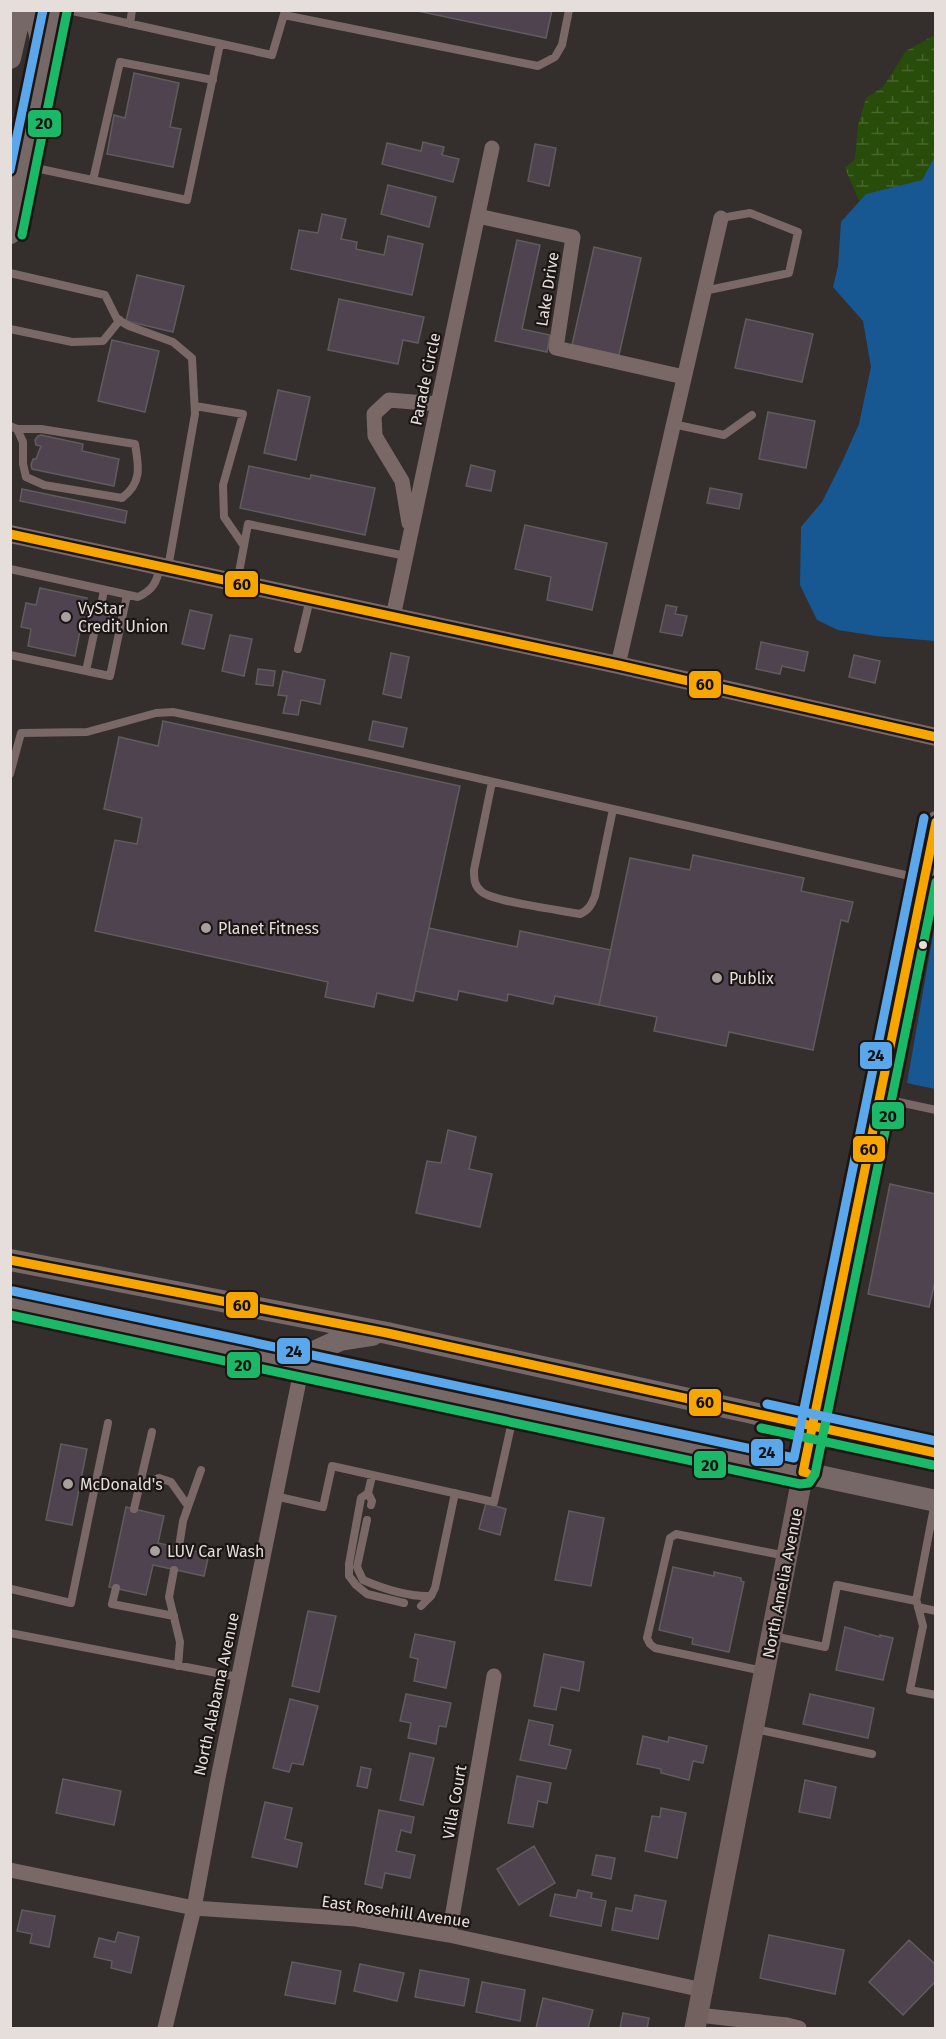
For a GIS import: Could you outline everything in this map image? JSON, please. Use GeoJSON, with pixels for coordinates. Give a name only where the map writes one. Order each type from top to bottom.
{"type":"FeatureCollection","features":[{"type":"Feature","properties":{"kind":"main road"},"geometry":{"type":"LineString","coordinates":[[10,58],[23,10],[33,16],[39,28],[45,63]]}},
{"type":"Feature","properties":{"kind":"main road"},"geometry":{"type":"LineString","coordinates":[[10,233],[55,10]]}},
{"type":"Feature","properties":{"kind":"main road"},"geometry":{"type":"LineString","coordinates":[[10,1260],[387,1333],[936,1453]]}},
{"type":"Feature","properties":{"kind":"main road"},"geometry":{"type":"LineString","coordinates":[[10,1303],[936,1502]]}},
{"type":"Feature","properties":{"kind":"main road"},"geometry":{"type":"LineString","coordinates":[[302,1366],[316,1351],[340,1340],[387,1333]]}},
{"type":"Feature","properties":{"kind":"main road","name":"North Amelia Avenue"},"geometry":{"type":"LineString","coordinates":[[696,2022],[812,1427]]}},
{"type":"Feature","properties":{"kind":"street","name":"Parade Circle"},"geometry":{"type":"LineString","coordinates":[[393,617],[492,148]]}},
{"type":"Feature","properties":{"kind":"street","name":"Lake Drive"},"geometry":{"type":"LineString","coordinates":[[478,216],[573,237],[556,348],[684,377]]}},
{"type":"Feature","properties":{"kind":"street"},"geometry":{"type":"LineString","coordinates":[[618,665],[721,218]]}},
{"type":"Feature","properties":{"kind":"street"},"geometry":{"type":"LineString","coordinates":[[411,532],[402,482],[375,436],[374,414],[389,400],[438,404]]}},
{"type":"Feature","properties":{"kind":"street"},"geometry":{"type":"LineString","coordinates":[[10,534],[618,665],[936,737]]}},
{"type":"Feature","properties":{"kind":"street","name":"North Amelia Avenue"},"geometry":{"type":"LineString","coordinates":[[812,1427],[936,820]]}},
{"type":"Feature","properties":{"kind":"street","name":"North Alabama Avenue"},"geometry":{"type":"LineString","coordinates":[[165,2028],[194,1908],[238,1677],[302,1366]]}},
{"type":"Feature","properties":{"kind":"street","name":"Villa Court"},"geometry":{"type":"LineString","coordinates":[[449,1935],[494,1676]]}},
{"type":"Feature","properties":{"kind":"street","name":"East Rosehill Avenue"},"geometry":{"type":"LineString","coordinates":[[10,1870],[194,1908],[356,1919],[449,1935],[703,1990]]}},
{"type":"Feature","properties":{"kind":"street"},"geometry":{"type":"LineString","coordinates":[[696,2022],[787,2025],[799,2028]]}},
{"type":"Feature","properties":{"kind":"lane"},"geometry":{"type":"LineString","coordinates":[[68,10],[272,54],[284,13],[538,66],[555,57],[562,45],[569,10]]}},
{"type":"Feature","properties":{"kind":"lane"},"geometry":{"type":"LineString","coordinates":[[130,24],[132,10]]}},
{"type":"Feature","properties":{"kind":"lane"},"geometry":{"type":"LineString","coordinates":[[24,165],[187,200],[220,44]]}},
{"type":"Feature","properties":{"kind":"lane"},"geometry":{"type":"LineString","coordinates":[[93,180],[120,62],[213,80]]}},
{"type":"Feature","properties":{"kind":"lane"},"geometry":{"type":"LineString","coordinates":[[704,291],[789,273],[798,232],[750,213],[721,218]]}},
{"type":"Feature","properties":{"kind":"lane"},"geometry":{"type":"LineString","coordinates":[[10,273],[105,295],[120,320],[173,342],[192,358],[195,406],[164,567],[149,592],[138,597],[10,569]]}},
{"type":"Feature","properties":{"kind":"lane"},"geometry":{"type":"LineString","coordinates":[[10,329],[72,342],[103,341],[120,320]]}},
{"type":"Feature","properties":{"kind":"lane"},"geometry":{"type":"LineString","coordinates":[[195,406],[243,414],[223,485],[224,517],[244,546]]}},
{"type":"Feature","properties":{"kind":"lane"},"geometry":{"type":"LineString","coordinates":[[673,424],[724,435],[752,415]]}},
{"type":"Feature","properties":{"kind":"lane"},"geometry":{"type":"LineString","coordinates":[[14,428],[41,429],[135,444],[140,470],[132,491],[122,498],[44,485],[26,477],[23,465],[24,442],[14,428]]}},
{"type":"Feature","properties":{"kind":"lane"},"geometry":{"type":"LineString","coordinates":[[237,583],[248,524],[406,556]]}},
{"type":"Feature","properties":{"kind":"lane"},"geometry":{"type":"LineString","coordinates":[[101,606],[104,590]]}},
{"type":"Feature","properties":{"kind":"lane"},"geometry":{"type":"LineString","coordinates":[[10,655],[110,676],[127,595]]}},
{"type":"Feature","properties":{"kind":"lane"},"geometry":{"type":"LineString","coordinates":[[298,649],[310,599]]}},
{"type":"Feature","properties":{"kind":"lane"},"geometry":{"type":"LineString","coordinates":[[86,671],[95,629]]}},
{"type":"Feature","properties":{"kind":"lane"},"geometry":{"type":"LineString","coordinates":[[10,731],[21,733],[87,732],[156,713],[173,712],[923,879]]}},
{"type":"Feature","properties":{"kind":"lane"},"geometry":{"type":"LineString","coordinates":[[10,774],[21,733]]}},
{"type":"Feature","properties":{"kind":"lane"},"geometry":{"type":"LineString","coordinates":[[492,782],[474,870],[474,883],[482,892],[499,899],[580,914],[586,911],[595,896],[613,809]]}},
{"type":"Feature","properties":{"kind":"lane"},"geometry":{"type":"LineString","coordinates":[[879,1098],[936,1110]]}},
{"type":"Feature","properties":{"kind":"lane"},"geometry":{"type":"LineString","coordinates":[[275,1496],[323,1507],[332,1466],[494,1502],[514,1411]]}},
{"type":"Feature","properties":{"kind":"lane"},"geometry":{"type":"LineString","coordinates":[[11,1589],[71,1603],[108,1423]]}},
{"type":"Feature","properties":{"kind":"lane"},"geometry":{"type":"LineString","coordinates":[[134,1509],[152,1432]]}},
{"type":"Feature","properties":{"kind":"lane"},"geometry":{"type":"LineString","coordinates":[[178,1547],[188,1506],[201,1470]]}},
{"type":"Feature","properties":{"kind":"lane"},"geometry":{"type":"LineString","coordinates":[[372,1476],[368,1493],[361,1498],[349,1564],[350,1576],[356,1586],[367,1594],[404,1603]]}},
{"type":"Feature","properties":{"kind":"lane"},"geometry":{"type":"LineString","coordinates":[[140,1485],[159,1478],[171,1482],[188,1506]]}},
{"type":"Feature","properties":{"kind":"lane"},"geometry":{"type":"LineString","coordinates":[[368,1493],[372,1500],[371,1505]]}},
{"type":"Feature","properties":{"kind":"lane"},"geometry":{"type":"LineString","coordinates":[[421,1606],[435,1588],[455,1493]]}},
{"type":"Feature","properties":{"kind":"lane"},"geometry":{"type":"LineString","coordinates":[[936,1502],[917,1603],[923,1626],[910,1690],[936,1695]]}},
{"type":"Feature","properties":{"kind":"lane"},"geometry":{"type":"LineString","coordinates":[[368,1520],[357,1567],[363,1580],[385,1589],[431,1596]]}},
{"type":"Feature","properties":{"kind":"lane"},"geometry":{"type":"LineString","coordinates":[[765,1672],[655,1648],[650,1644],[648,1638],[670,1538],[676,1534],[787,1556]]}},
{"type":"Feature","properties":{"kind":"lane"},"geometry":{"type":"LineString","coordinates":[[174,1570],[170,1597],[180,1642],[178,1665]]}},
{"type":"Feature","properties":{"kind":"lane"},"geometry":{"type":"LineString","coordinates":[[771,1636],[825,1647],[837,1585],[916,1601],[936,1611]]}},
{"type":"Feature","properties":{"kind":"lane"},"geometry":{"type":"LineString","coordinates":[[116,1588],[112,1604],[174,1616]]}},
{"type":"Feature","properties":{"kind":"lane"},"geometry":{"type":"LineString","coordinates":[[10,1633],[238,1677]]}},
{"type":"Feature","properties":{"kind":"lane"},"geometry":{"type":"LineString","coordinates":[[754,1729],[872,1755]]}},
{"type":"Feature","properties":{"kind":"green space"},"geometry":{"type":"Polygon","coordinates":[[[935,35],[935,156],[922,180],[866,194],[859,201],[845,168],[855,159],[858,125],[866,98],[883,87],[906,51],[935,35]]]}},
{"type":"Feature","properties":{"kind":"water"},"geometry":{"type":"Polygon","coordinates":[[[935,156],[935,641],[838,630],[817,620],[800,585],[801,527],[822,502],[859,424],[871,367],[863,321],[833,287],[838,266],[841,222],[866,194],[922,180],[935,156]]]}},
{"type":"Feature","properties":{"kind":"water"},"geometry":{"type":"Polygon","coordinates":[[[935,923],[935,1089],[907,1083],[935,923]]]}},
{"type":"Feature","properties":{"kind":"building"},"geometry":{"type":"Polygon","coordinates":[[[413,10],[552,10],[546,38],[413,10]]]}},
{"type":"Feature","properties":{"kind":"building"},"geometry":{"type":"Polygon","coordinates":[[[134,73],[179,83],[170,127],[181,129],[173,167],[107,154],[114,115],[125,118],[134,73]]]}},
{"type":"Feature","properties":{"kind":"building"},"geometry":{"type":"Polygon","coordinates":[[[423,142],[444,147],[442,155],[459,159],[453,182],[382,164],[387,143],[421,151],[423,142]]]}},
{"type":"Feature","properties":{"kind":"building"},"geometry":{"type":"Polygon","coordinates":[[[535,144],[556,148],[549,186],[528,181],[535,144]]]}},
{"type":"Feature","properties":{"kind":"building"},"geometry":{"type":"Polygon","coordinates":[[[388,185],[436,197],[429,227],[381,214],[388,185]]]}},
{"type":"Feature","properties":{"kind":"building"},"geometry":{"type":"Polygon","coordinates":[[[322,214],[346,219],[341,239],[357,242],[356,249],[384,255],[388,236],[423,244],[412,295],[291,269],[299,230],[318,233],[322,214]]]}},
{"type":"Feature","properties":{"kind":"building"},"geometry":{"type":"Polygon","coordinates":[[[517,240],[540,245],[522,329],[550,335],[547,352],[495,341],[517,240]]]}},
{"type":"Feature","properties":{"kind":"building"},"geometry":{"type":"Polygon","coordinates":[[[594,247],[641,258],[619,355],[572,345],[594,247]]]}},
{"type":"Feature","properties":{"kind":"building"},"geometry":{"type":"Polygon","coordinates":[[[137,275],[184,286],[173,332],[126,321],[137,275]]]}},
{"type":"Feature","properties":{"kind":"building"},"geometry":{"type":"Polygon","coordinates":[[[339,299],[424,317],[418,343],[403,340],[398,364],[328,350],[339,299]]]}},
{"type":"Feature","properties":{"kind":"building"},"geometry":{"type":"Polygon","coordinates":[[[746,319],[813,334],[802,382],[735,368],[746,319]]]}},
{"type":"Feature","properties":{"kind":"building"},"geometry":{"type":"Polygon","coordinates":[[[112,340],[159,351],[145,412],[98,401],[112,340]]]}},
{"type":"Feature","properties":{"kind":"building"},"geometry":{"type":"Polygon","coordinates":[[[278,390],[310,397],[296,460],[264,453],[278,390]]]}},
{"type":"Feature","properties":{"kind":"building"},"geometry":{"type":"Polygon","coordinates":[[[768,412],[815,421],[806,468],[759,459],[768,412]]]}},
{"type":"Feature","properties":{"kind":"building"},"geometry":{"type":"Polygon","coordinates":[[[41,435],[83,444],[82,451],[119,459],[114,486],[32,469],[33,459],[36,459],[41,446],[36,445],[35,440],[41,435]]]}},
{"type":"Feature","properties":{"kind":"building"},"geometry":{"type":"Polygon","coordinates":[[[471,465],[495,471],[491,491],[466,486],[471,465]]]}},
{"type":"Feature","properties":{"kind":"building"},"geometry":{"type":"Polygon","coordinates":[[[249,466],[310,479],[311,475],[375,488],[365,535],[240,508],[249,466]]]}},
{"type":"Feature","properties":{"kind":"building"},"geometry":{"type":"Polygon","coordinates":[[[710,488],[742,494],[739,509],[707,503],[710,488]]]}},
{"type":"Feature","properties":{"kind":"building"},"geometry":{"type":"Polygon","coordinates":[[[22,489],[127,511],[125,523],[20,501],[22,489]]]}},
{"type":"Feature","properties":{"kind":"building"},"geometry":{"type":"Polygon","coordinates":[[[525,525],[607,543],[592,610],[547,600],[551,577],[515,569],[525,525]]]}},
{"type":"Feature","properties":{"kind":"building","name":"VyStar Credit Union"},"geometry":{"type":"Polygon","coordinates":[[[40,588],[87,598],[86,603],[111,608],[106,632],[81,626],[75,656],[28,646],[31,629],[21,627],[26,603],[36,605],[40,588]]]}},
{"type":"Feature","properties":{"kind":"building"},"geometry":{"type":"Polygon","coordinates":[[[666,605],[677,607],[675,614],[687,616],[682,636],[660,632],[666,605]]]}},
{"type":"Feature","properties":{"kind":"building"},"geometry":{"type":"Polygon","coordinates":[[[190,610],[212,615],[204,649],[182,644],[190,610]]]}},
{"type":"Feature","properties":{"kind":"building"},"geometry":{"type":"Polygon","coordinates":[[[230,635],[252,639],[244,676],[222,671],[230,635]]]}},
{"type":"Feature","properties":{"kind":"building"},"geometry":{"type":"Polygon","coordinates":[[[761,642],[808,652],[804,671],[782,666],[780,674],[756,669],[761,642]]]}},
{"type":"Feature","properties":{"kind":"building"},"geometry":{"type":"Polygon","coordinates":[[[391,653],[409,657],[401,698],[383,694],[391,653]]]}},
{"type":"Feature","properties":{"kind":"building"},"geometry":{"type":"Polygon","coordinates":[[[854,655],[880,661],[875,683],[849,677],[854,655]]]}},
{"type":"Feature","properties":{"kind":"building"},"geometry":{"type":"Polygon","coordinates":[[[258,669],[275,671],[273,686],[256,684],[258,669]]]}},
{"type":"Feature","properties":{"kind":"building"},"geometry":{"type":"Polygon","coordinates":[[[283,671],[325,680],[320,704],[301,700],[298,715],[283,713],[287,696],[278,695],[283,671]]]}},
{"type":"Feature","properties":{"kind":"building"},"geometry":{"type":"Polygon","coordinates":[[[163,721],[460,786],[413,1001],[377,993],[374,1007],[325,997],[328,982],[95,931],[115,840],[137,844],[142,818],[104,809],[119,737],[158,746],[163,721]]]}},
{"type":"Feature","properties":{"kind":"building"},"geometry":{"type":"Polygon","coordinates":[[[373,721],[407,728],[403,747],[369,740],[373,721]]]}},
{"type":"Feature","properties":{"kind":"building","name":"Publix"},"geometry":{"type":"Polygon","coordinates":[[[693,855],[804,878],[801,891],[853,902],[848,922],[841,920],[813,1050],[729,1032],[726,1046],[654,1031],[657,1017],[599,1005],[630,858],[690,870],[693,855]]]}},
{"type":"Feature","properties":{"kind":"building"},"geometry":{"type":"Polygon","coordinates":[[[429,928],[517,947],[520,931],[611,950],[599,1005],[555,996],[553,1004],[508,994],[507,1001],[459,991],[457,1000],[415,991],[429,928]]]}},
{"type":"Feature","properties":{"kind":"building"},"geometry":{"type":"Polygon","coordinates":[[[448,1130],[476,1137],[469,1169],[492,1174],[480,1227],[416,1213],[427,1161],[441,1163],[448,1130]]]}},
{"type":"Feature","properties":{"kind":"building"},"geometry":{"type":"Polygon","coordinates":[[[890,1184],[936,1194],[936,1278],[929,1307],[868,1294],[890,1184]]]}},
{"type":"Feature","properties":{"kind":"building"},"geometry":{"type":"Polygon","coordinates":[[[61,1444],[87,1449],[72,1525],[46,1520],[61,1444]]]}},
{"type":"Feature","properties":{"kind":"building"},"geometry":{"type":"Polygon","coordinates":[[[486,1503],[506,1509],[500,1535],[479,1529],[486,1503]]]}},
{"type":"Feature","properties":{"kind":"building","name":"LUV Car Wash"},"geometry":{"type":"Polygon","coordinates":[[[126,1507],[164,1516],[158,1543],[209,1554],[204,1576],[153,1565],[146,1595],[109,1587],[126,1507]]]}},
{"type":"Feature","properties":{"kind":"building"},"geometry":{"type":"Polygon","coordinates":[[[569,1511],[604,1518],[591,1586],[555,1580],[569,1511]]]}},
{"type":"Feature","properties":{"kind":"building"},"geometry":{"type":"Polygon","coordinates":[[[673,1567],[714,1576],[714,1572],[741,1578],[744,1582],[729,1652],[692,1644],[693,1638],[659,1630],[673,1567]]]}},
{"type":"Feature","properties":{"kind":"building"},"geometry":{"type":"Polygon","coordinates":[[[308,1611],[336,1616],[319,1692],[292,1686],[308,1611]]]}},
{"type":"Feature","properties":{"kind":"building"},"geometry":{"type":"Polygon","coordinates":[[[845,1627],[880,1637],[880,1635],[893,1638],[883,1680],[836,1670],[845,1627]]]}},
{"type":"Feature","properties":{"kind":"building"},"geometry":{"type":"Polygon","coordinates":[[[415,1634],[455,1642],[446,1688],[414,1681],[418,1659],[410,1657],[415,1634]]]}},
{"type":"Feature","properties":{"kind":"building"},"geometry":{"type":"Polygon","coordinates":[[[544,1654],[584,1662],[579,1691],[561,1687],[556,1710],[534,1706],[544,1654]]]}},
{"type":"Feature","properties":{"kind":"building"},"geometry":{"type":"Polygon","coordinates":[[[406,1694],[451,1703],[446,1727],[439,1726],[436,1744],[408,1738],[411,1723],[400,1721],[406,1694]]]}},
{"type":"Feature","properties":{"kind":"building"},"geometry":{"type":"Polygon","coordinates":[[[810,1694],[874,1708],[868,1738],[803,1724],[810,1694]]]}},
{"type":"Feature","properties":{"kind":"building"},"geometry":{"type":"Polygon","coordinates":[[[290,1699],[318,1706],[303,1765],[292,1763],[289,1772],[273,1768],[290,1699]]]}},
{"type":"Feature","properties":{"kind":"building"},"geometry":{"type":"Polygon","coordinates":[[[529,1720],[553,1725],[549,1745],[571,1750],[566,1769],[520,1760],[529,1720]]]}},
{"type":"Feature","properties":{"kind":"building"},"geometry":{"type":"Polygon","coordinates":[[[643,1736],[668,1742],[669,1737],[707,1746],[703,1763],[693,1761],[689,1780],[661,1773],[661,1769],[637,1764],[643,1736]]]}},
{"type":"Feature","properties":{"kind":"building"},"geometry":{"type":"Polygon","coordinates":[[[410,1753],[434,1758],[423,1805],[400,1800],[410,1753]]]}},
{"type":"Feature","properties":{"kind":"building"},"geometry":{"type":"Polygon","coordinates":[[[361,1767],[371,1769],[367,1788],[357,1786],[361,1767]]]}},
{"type":"Feature","properties":{"kind":"building"},"geometry":{"type":"Polygon","coordinates":[[[517,1776],[551,1783],[547,1803],[538,1801],[533,1827],[508,1823],[517,1776]]]}},
{"type":"Feature","properties":{"kind":"building"},"geometry":{"type":"Polygon","coordinates":[[[63,1779],[121,1791],[114,1825],[56,1813],[63,1779]]]}},
{"type":"Feature","properties":{"kind":"building"},"geometry":{"type":"Polygon","coordinates":[[[805,1780],[836,1787],[830,1818],[799,1812],[805,1780]]]}},
{"type":"Feature","properties":{"kind":"building"},"geometry":{"type":"Polygon","coordinates":[[[265,1802],[292,1808],[285,1839],[302,1843],[297,1867],[252,1857],[265,1802]]]}},
{"type":"Feature","properties":{"kind":"building"},"geometry":{"type":"Polygon","coordinates":[[[661,1808],[686,1813],[677,1858],[645,1851],[652,1816],[660,1817],[661,1808]]]}},
{"type":"Feature","properties":{"kind":"building"},"geometry":{"type":"Polygon","coordinates":[[[379,1810],[414,1817],[411,1833],[401,1830],[396,1851],[415,1855],[410,1878],[385,1873],[382,1888],[365,1884],[379,1810]]]}},
{"type":"Feature","properties":{"kind":"building"},"geometry":{"type":"Polygon","coordinates":[[[534,1846],[555,1883],[519,1905],[497,1869],[534,1846]]]}},
{"type":"Feature","properties":{"kind":"building"},"geometry":{"type":"Polygon","coordinates":[[[596,1855],[615,1858],[611,1879],[592,1875],[596,1855]]]}},
{"type":"Feature","properties":{"kind":"building"},"geometry":{"type":"Polygon","coordinates":[[[578,1890],[592,1893],[591,1898],[606,1901],[601,1926],[550,1916],[555,1894],[576,1898],[578,1890]]]}},
{"type":"Feature","properties":{"kind":"building"},"geometry":{"type":"Polygon","coordinates":[[[635,1895],[666,1901],[658,1939],[612,1930],[616,1908],[632,1911],[635,1895]]]}},
{"type":"Feature","properties":{"kind":"building"},"geometry":{"type":"Polygon","coordinates":[[[22,1910],[55,1916],[49,1947],[30,1943],[32,1934],[17,1931],[22,1910]]]}},
{"type":"Feature","properties":{"kind":"building"},"geometry":{"type":"Polygon","coordinates":[[[118,1932],[139,1937],[131,1973],[111,1968],[112,1961],[94,1957],[99,1938],[115,1942],[118,1932]]]}},
{"type":"Feature","properties":{"kind":"building"},"geometry":{"type":"Polygon","coordinates":[[[769,1935],[844,1950],[835,1994],[760,1978],[769,1935]]]}},
{"type":"Feature","properties":{"kind":"building"},"geometry":{"type":"Polygon","coordinates":[[[909,1940],[936,1965],[936,1981],[903,2015],[869,1982],[909,1940]]]}},
{"type":"Feature","properties":{"kind":"building"},"geometry":{"type":"Polygon","coordinates":[[[292,1962],[341,1971],[335,2004],[285,1995],[292,1962]]]}},
{"type":"Feature","properties":{"kind":"building"},"geometry":{"type":"Polygon","coordinates":[[[360,1964],[404,1973],[397,2001],[354,1991],[360,1964]]]}},
{"type":"Feature","properties":{"kind":"building"},"geometry":{"type":"Polygon","coordinates":[[[420,1970],[469,1979],[464,2006],[415,1997],[420,1970]]]}},
{"type":"Feature","properties":{"kind":"building"},"geometry":{"type":"Polygon","coordinates":[[[482,1982],[525,1990],[520,2021],[476,2012],[482,1982]]]}},
{"type":"Feature","properties":{"kind":"building"},"geometry":{"type":"Polygon","coordinates":[[[543,1998],[593,2010],[588,2028],[536,2028],[543,1998]]]}},
{"type":"Feature","properties":{"kind":"building"},"geometry":{"type":"Polygon","coordinates":[[[623,2013],[649,2018],[647,2028],[620,2028],[623,2013]]]}},
{"type":"Feature","properties":{"kind":"transit line","name":"24"},"geometry":{"type":"LineString","coordinates":[[10,170],[43,10]]}},
{"type":"Feature","properties":{"kind":"transit line","name":"20"},"geometry":{"type":"LineString","coordinates":[[22,235],[67,12]]}},
{"type":"Feature","properties":{"kind":"transit line","name":"60"},"geometry":{"type":"LineString","coordinates":[[10,534],[618,665],[936,737]]}},
{"type":"Feature","properties":{"kind":"transit line","name":"24"},"geometry":{"type":"LineString","coordinates":[[13,1291],[794,1458],[924,818]]}},
{"type":"Feature","properties":{"kind":"transit line","name":"60"},"geometry":{"type":"LineString","coordinates":[[807,1473],[803,1472],[936,822]]}},
{"type":"Feature","properties":{"kind":"transit line","name":"20"},"geometry":{"type":"LineString","coordinates":[[10,1315],[800,1484],[809,1483],[815,1474],[936,882]]}},
{"type":"Feature","properties":{"kind":"transit line","name":"60"},"geometry":{"type":"LineString","coordinates":[[10,1260],[387,1333],[936,1453]]}},
{"type":"Feature","properties":{"kind":"transit line","name":"24"},"geometry":{"type":"LineString","coordinates":[[767,1404],[936,1441]]}},
{"type":"Feature","properties":{"kind":"transit line","name":"20"},"geometry":{"type":"LineString","coordinates":[[761,1428],[933,1465]]}},
{"type":"Feature","properties":{"kind":"place","name":"VyStar Credit Union"},"geometry":{"type":"Point","coordinates":[66,617]}},
{"type":"Feature","properties":{"kind":"place","name":"Planet Fitness"},"geometry":{"type":"Point","coordinates":[206,928]}},
{"type":"Feature","properties":{"kind":"place","name":"Publix"},"geometry":{"type":"Point","coordinates":[717,978]}},
{"type":"Feature","properties":{"kind":"place","name":"McDonald's"},"geometry":{"type":"Point","coordinates":[68,1484]}},
{"type":"Feature","properties":{"kind":"place","name":"LUV Car Wash"},"geometry":{"type":"Point","coordinates":[155,1551]}}]}
